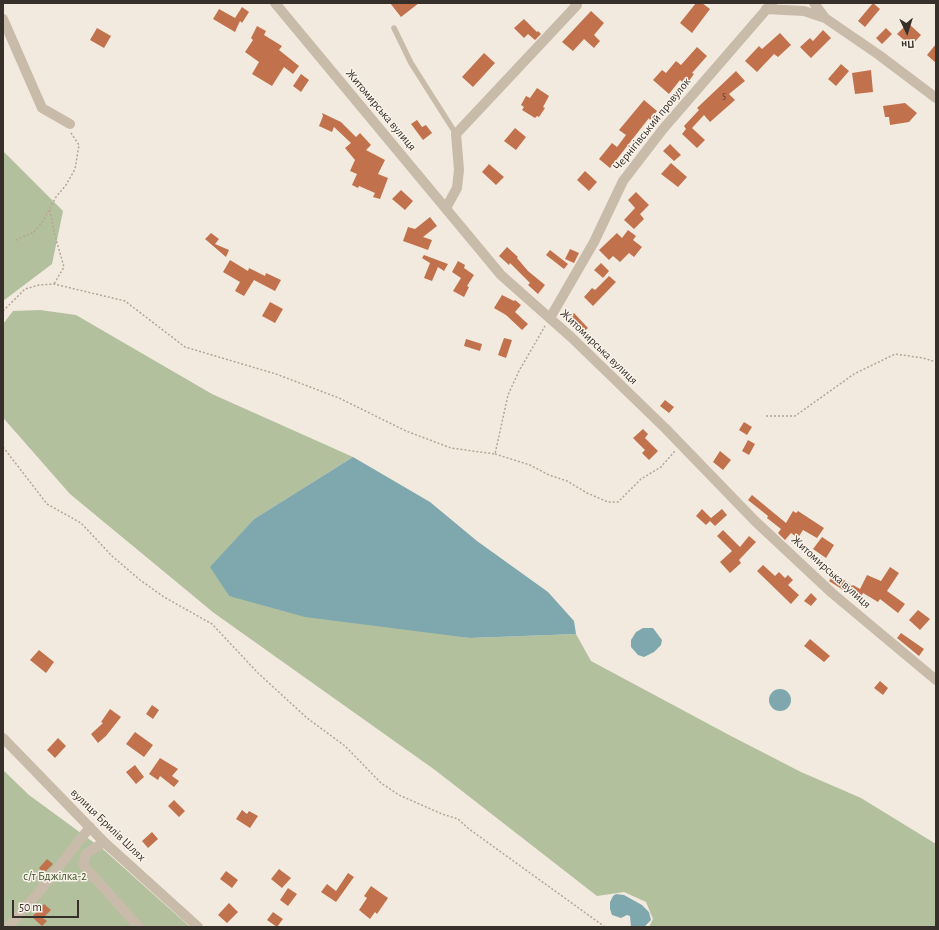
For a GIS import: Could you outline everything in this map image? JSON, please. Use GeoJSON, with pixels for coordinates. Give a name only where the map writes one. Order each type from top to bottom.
{"type":"FeatureCollection","features":[{"type":"Feature","properties":{"kind":"street","name":"Житомирська вулиця"},"geometry":{"type":"LineString","coordinates":[[275,3],[501,275],[550,318],[680,443],[755,521],[832,593],[936,680]]}},
{"type":"Feature","properties":{"kind":"street"},"geometry":{"type":"LineString","coordinates":[[446,208],[457,188],[459,170],[456,134],[577,5],[575,3]]}},
{"type":"Feature","properties":{"kind":"street"},"geometry":{"type":"LineString","coordinates":[[814,3],[825,18]]}},
{"type":"Feature","properties":{"kind":"street"},"geometry":{"type":"LineString","coordinates":[[769,6],[804,12],[825,18],[880,55],[936,98]]}},
{"type":"Feature","properties":{"kind":"street","name":"Чернігівський провулок"},"geometry":{"type":"LineString","coordinates":[[550,318],[594,242],[623,181],[663,129],[769,6]]}},
{"type":"Feature","properties":{"kind":"street"},"geometry":{"type":"LineString","coordinates":[[3,19],[42,108],[70,124]]}},
{"type":"Feature","properties":{"kind":"street","name":"вулиця Брилів Шлях"},"geometry":{"type":"LineString","coordinates":[[3,738],[104,842],[198,927]]}},
{"type":"Feature","properties":{"kind":"street"},"geometry":{"type":"LineString","coordinates":[[8,927],[39,892],[90,827]]}},
{"type":"Feature","properties":{"kind":"street"},"geometry":{"type":"LineString","coordinates":[[104,842],[86,854],[83,865],[139,927]]}},
{"type":"Feature","properties":{"kind":"lane"},"geometry":{"type":"LineString","coordinates":[[394,28],[411,63],[456,134]]}},
{"type":"Feature","properties":{"kind":"path"},"geometry":{"type":"LineString","coordinates":[[16,240],[34,232],[50,210],[56,197],[66,185],[75,169],[79,145],[69,131],[70,124]]}},
{"type":"Feature","properties":{"kind":"path"},"geometry":{"type":"LineString","coordinates":[[50,210],[54,232],[64,267],[54,284]]}},
{"type":"Feature","properties":{"kind":"path"},"geometry":{"type":"LineString","coordinates":[[3,311],[25,289],[39,285],[54,284],[125,301],[186,347],[276,374],[339,398],[406,431],[452,448],[495,454],[530,465],[549,475],[567,480],[587,493],[608,502],[618,502],[641,479],[661,467],[672,456],[680,443]]}},
{"type":"Feature","properties":{"kind":"path"},"geometry":{"type":"LineString","coordinates":[[495,454],[508,395],[519,370],[540,338],[550,318]]}},
{"type":"Feature","properties":{"kind":"path"},"geometry":{"type":"LineString","coordinates":[[766,416],[795,416],[854,374],[895,354],[923,358],[936,362]]}},
{"type":"Feature","properties":{"kind":"path"},"geometry":{"type":"LineString","coordinates":[[3,447],[47,504],[81,523],[112,556],[140,580],[164,597],[212,624],[258,673],[307,718],[345,746],[381,783],[399,795],[442,814],[458,819],[605,927]]}},
{"type":"Feature","properties":{"kind":"green space"},"geometry":{"type":"Polygon","coordinates":[[[3,151],[63,211],[52,264],[3,301],[3,151]]]}},
{"type":"Feature","properties":{"kind":"green space"},"geometry":{"type":"Polygon","coordinates":[[[40,310],[76,315],[212,394],[353,457],[254,519],[211,567],[229,596],[470,638],[576,634],[591,661],[801,772],[861,798],[936,844],[936,927],[649,927],[653,919],[646,902],[624,892],[597,896],[435,770],[214,613],[70,494],[3,416],[3,324],[13,311],[40,310]]]}},
{"type":"Feature","properties":{"kind":"green space","name":"с/т Бджілка-2"},"geometry":{"type":"Polygon","coordinates":[[[3,770],[29,795],[104,850],[190,927],[3,927],[3,770]]]}},
{"type":"Feature","properties":{"kind":"water"},"geometry":{"type":"Polygon","coordinates":[[[353,457],[430,502],[477,541],[548,592],[574,621],[576,634],[470,638],[305,617],[229,596],[210,567],[254,519],[353,457]]]}},
{"type":"Feature","properties":{"kind":"water"},"geometry":{"type":"Polygon","coordinates":[[[643,628],[653,628],[662,640],[661,645],[654,652],[644,657],[638,655],[631,647],[631,640],[636,632],[643,628]]]}},
{"type":"Feature","properties":{"kind":"water"},"geometry":{"type":"Polygon","coordinates":[[[780,689],[788,692],[791,700],[788,708],[780,711],[772,708],[769,700],[772,692],[780,689]]]}},
{"type":"Feature","properties":{"kind":"water"},"geometry":{"type":"Polygon","coordinates":[[[616,894],[624,895],[642,905],[649,912],[651,920],[644,927],[631,927],[630,916],[627,915],[621,918],[612,915],[610,902],[616,894]]]}},
{"type":"Feature","properties":{"kind":"building"},"geometry":{"type":"Polygon","coordinates":[[[390,3],[419,3],[401,17],[390,3]]]}},
{"type":"Feature","properties":{"kind":"building"},"geometry":{"type":"Polygon","coordinates":[[[696,3],[702,3],[710,9],[692,33],[680,23],[696,3]]]}},
{"type":"Feature","properties":{"kind":"building"},"geometry":{"type":"Polygon","coordinates":[[[873,3],[880,9],[865,27],[858,21],[873,3]]]}},
{"type":"Feature","properties":{"kind":"building"},"geometry":{"type":"Polygon","coordinates":[[[242,7],[249,12],[242,23],[240,21],[235,32],[213,19],[219,9],[235,18],[242,7]]]}},
{"type":"Feature","properties":{"kind":"building"},"geometry":{"type":"Polygon","coordinates":[[[591,11],[604,23],[594,35],[600,41],[594,48],[584,39],[573,51],[562,42],[591,11]]]}},
{"type":"Feature","properties":{"kind":"building"},"geometry":{"type":"Polygon","coordinates":[[[524,19],[541,34],[535,40],[528,34],[524,38],[514,28],[524,19]]]}},
{"type":"Feature","properties":{"kind":"building"},"geometry":{"type":"Polygon","coordinates":[[[908,23],[921,35],[911,46],[897,34],[908,23]]]}},
{"type":"Feature","properties":{"kind":"building"},"geometry":{"type":"Polygon","coordinates":[[[257,26],[266,31],[264,35],[282,46],[279,50],[299,66],[293,74],[284,67],[272,86],[252,74],[259,62],[245,52],[253,40],[251,38],[257,26]]]}},
{"type":"Feature","properties":{"kind":"building"},"geometry":{"type":"Polygon","coordinates":[[[97,28],[111,36],[104,48],[90,40],[97,28]]]}},
{"type":"Feature","properties":{"kind":"building"},"geometry":{"type":"Polygon","coordinates":[[[886,28],[892,34],[882,44],[876,38],[886,28]]]}},
{"type":"Feature","properties":{"kind":"building"},"geometry":{"type":"Polygon","coordinates":[[[823,30],[831,38],[811,58],[800,47],[810,38],[813,41],[823,30]]]}},
{"type":"Feature","properties":{"kind":"building"},"geometry":{"type":"Polygon","coordinates":[[[780,33],[791,45],[778,57],[774,54],[757,72],[745,61],[759,46],[762,49],[780,33]]]}},
{"type":"Feature","properties":{"kind":"building"},"geometry":{"type":"Polygon","coordinates":[[[936,44],[936,63],[927,55],[936,44]]]}},
{"type":"Feature","properties":{"kind":"building"},"geometry":{"type":"Polygon","coordinates":[[[697,47],[707,56],[692,73],[694,74],[686,85],[680,80],[669,94],[653,80],[662,70],[666,73],[676,61],[681,65],[697,47]]]}},
{"type":"Feature","properties":{"kind":"building"},"geometry":{"type":"Polygon","coordinates":[[[484,53],[495,63],[473,87],[462,77],[484,53]]]}},
{"type":"Feature","properties":{"kind":"building"},"geometry":{"type":"Polygon","coordinates":[[[841,64],[849,71],[836,86],[828,79],[841,64]]]}},
{"type":"Feature","properties":{"kind":"building"},"geometry":{"type":"Polygon","coordinates":[[[871,70],[873,92],[855,94],[852,73],[871,70]]]}},
{"type":"Feature","properties":{"kind":"building"},"geometry":{"type":"Polygon","coordinates":[[[736,71],[745,81],[729,94],[735,100],[710,122],[704,115],[692,128],[705,140],[697,148],[682,134],[686,129],[684,126],[699,110],[697,108],[736,71]]]}},
{"type":"Feature","properties":{"kind":"building"},"geometry":{"type":"Polygon","coordinates":[[[301,74],[309,80],[301,92],[293,86],[301,74]]]}},
{"type":"Feature","properties":{"kind":"building"},"geometry":{"type":"Polygon","coordinates":[[[537,88],[549,96],[543,107],[545,108],[539,117],[537,116],[535,118],[522,110],[524,107],[521,105],[526,96],[530,98],[537,88]]]}},
{"type":"Feature","properties":{"kind":"building"},"geometry":{"type":"Polygon","coordinates":[[[644,100],[657,111],[650,120],[649,118],[610,168],[599,159],[612,143],[617,147],[626,135],[619,130],[644,100]]]}},
{"type":"Feature","properties":{"kind":"building"},"geometry":{"type":"Polygon","coordinates":[[[905,103],[917,113],[909,122],[890,125],[889,117],[885,117],[883,106],[905,103]]]}},
{"type":"Feature","properties":{"kind":"building"},"geometry":{"type":"Polygon","coordinates":[[[322,113],[341,122],[356,137],[360,133],[371,145],[366,150],[385,160],[378,174],[388,178],[380,199],[373,197],[375,193],[359,186],[358,188],[352,185],[357,174],[350,171],[355,160],[345,148],[351,143],[334,127],[332,132],[319,126],[323,116],[322,113]]]}},
{"type":"Feature","properties":{"kind":"building"},"geometry":{"type":"Polygon","coordinates":[[[417,120],[422,127],[426,125],[432,133],[423,140],[411,124],[417,120]]]}},
{"type":"Feature","properties":{"kind":"building"},"geometry":{"type":"Polygon","coordinates":[[[515,128],[526,137],[516,150],[504,141],[515,128]]]}},
{"type":"Feature","properties":{"kind":"building"},"geometry":{"type":"Polygon","coordinates":[[[670,144],[681,155],[674,161],[663,151],[670,144]]]}},
{"type":"Feature","properties":{"kind":"building"},"geometry":{"type":"Polygon","coordinates":[[[671,163],[687,177],[678,187],[661,174],[671,163]]]}},
{"type":"Feature","properties":{"kind":"building"},"geometry":{"type":"Polygon","coordinates":[[[489,164],[504,177],[496,185],[482,172],[489,164]]]}},
{"type":"Feature","properties":{"kind":"building"},"geometry":{"type":"Polygon","coordinates":[[[585,171],[597,182],[589,191],[577,180],[585,171]]]}},
{"type":"Feature","properties":{"kind":"building"},"geometry":{"type":"Polygon","coordinates":[[[401,190],[413,201],[405,210],[392,199],[401,190]]]}},
{"type":"Feature","properties":{"kind":"building"},"geometry":{"type":"Polygon","coordinates":[[[636,192],[649,205],[640,214],[644,219],[634,229],[624,220],[635,208],[628,200],[636,192]]]}},
{"type":"Feature","properties":{"kind":"building"},"geometry":{"type":"Polygon","coordinates":[[[430,217],[437,226],[423,237],[432,240],[428,250],[403,241],[408,227],[415,229],[430,217]]]}},
{"type":"Feature","properties":{"kind":"building"},"geometry":{"type":"Polygon","coordinates":[[[628,230],[636,236],[633,240],[642,247],[634,257],[629,253],[620,262],[613,256],[609,260],[599,250],[617,233],[622,238],[628,230]]]}},
{"type":"Feature","properties":{"kind":"building"},"geometry":{"type":"Polygon","coordinates":[[[211,233],[219,239],[215,244],[229,250],[226,257],[205,239],[211,233]]]}},
{"type":"Feature","properties":{"kind":"building"},"geometry":{"type":"Polygon","coordinates":[[[507,247],[518,257],[517,258],[528,271],[545,285],[538,294],[528,285],[530,283],[510,263],[509,265],[499,256],[507,247]]]}},
{"type":"Feature","properties":{"kind":"building"},"geometry":{"type":"Polygon","coordinates":[[[570,249],[579,253],[574,263],[565,259],[570,249]]]}},
{"type":"Feature","properties":{"kind":"building"},"geometry":{"type":"Polygon","coordinates":[[[550,250],[568,264],[564,269],[546,255],[550,250]]]}},
{"type":"Feature","properties":{"kind":"building"},"geometry":{"type":"Polygon","coordinates":[[[424,255],[448,264],[444,271],[438,267],[432,281],[424,278],[430,263],[422,258],[424,255]]]}},
{"type":"Feature","properties":{"kind":"building"},"geometry":{"type":"Polygon","coordinates":[[[230,260],[248,271],[249,268],[265,276],[266,273],[281,280],[275,291],[254,280],[244,296],[235,291],[240,282],[223,272],[230,260]]]}},
{"type":"Feature","properties":{"kind":"building"},"geometry":{"type":"Polygon","coordinates":[[[458,261],[465,265],[464,268],[474,275],[467,286],[469,287],[464,297],[453,291],[461,278],[452,272],[458,261]]]}},
{"type":"Feature","properties":{"kind":"building"},"geometry":{"type":"Polygon","coordinates":[[[601,263],[609,271],[603,278],[594,270],[601,263]]]}},
{"type":"Feature","properties":{"kind":"building"},"geometry":{"type":"Polygon","coordinates":[[[609,276],[616,282],[593,306],[584,297],[592,288],[595,290],[609,276]]]}},
{"type":"Feature","properties":{"kind":"building"},"geometry":{"type":"Polygon","coordinates":[[[502,295],[514,301],[515,300],[521,305],[515,312],[528,324],[522,330],[506,315],[494,308],[502,295]]]}},
{"type":"Feature","properties":{"kind":"building"},"geometry":{"type":"Polygon","coordinates":[[[270,302],[283,309],[275,323],[262,316],[270,302]]]}},
{"type":"Feature","properties":{"kind":"building"},"geometry":{"type":"Polygon","coordinates":[[[574,313],[588,328],[581,334],[567,321],[574,313]]]}},
{"type":"Feature","properties":{"kind":"building"},"geometry":{"type":"Polygon","coordinates":[[[504,338],[512,340],[506,358],[498,355],[504,338]]]}},
{"type":"Feature","properties":{"kind":"building"},"geometry":{"type":"Polygon","coordinates":[[[466,339],[482,344],[480,351],[464,346],[466,339]]]}},
{"type":"Feature","properties":{"kind":"building"},"geometry":{"type":"Polygon","coordinates":[[[665,400],[674,407],[669,413],[660,406],[665,400]]]}},
{"type":"Feature","properties":{"kind":"building"},"geometry":{"type":"Polygon","coordinates":[[[744,422],[752,427],[747,435],[739,430],[744,422]]]}},
{"type":"Feature","properties":{"kind":"building"},"geometry":{"type":"Polygon","coordinates":[[[643,429],[648,434],[645,438],[658,451],[649,460],[642,453],[645,450],[633,438],[643,429]]]}},
{"type":"Feature","properties":{"kind":"building"},"geometry":{"type":"Polygon","coordinates":[[[748,440],[755,444],[749,455],[742,451],[748,440]]]}},
{"type":"Feature","properties":{"kind":"building"},"geometry":{"type":"Polygon","coordinates":[[[720,451],[731,460],[723,470],[713,462],[720,451]]]}},
{"type":"Feature","properties":{"kind":"building"},"geometry":{"type":"Polygon","coordinates":[[[752,495],[786,523],[793,511],[796,513],[798,511],[824,528],[817,538],[803,530],[798,538],[791,533],[785,540],[778,533],[781,529],[748,500],[752,495]]]}},
{"type":"Feature","properties":{"kind":"building"},"geometry":{"type":"Polygon","coordinates":[[[702,509],[711,518],[722,509],[727,515],[715,526],[710,521],[706,525],[696,516],[702,509]]]}},
{"type":"Feature","properties":{"kind":"building"},"geometry":{"type":"Polygon","coordinates":[[[723,530],[740,547],[749,536],[756,542],[739,560],[741,563],[730,573],[720,562],[732,551],[717,536],[723,530]]]}},
{"type":"Feature","properties":{"kind":"building"},"geometry":{"type":"Polygon","coordinates":[[[822,537],[834,545],[826,558],[813,549],[822,537]]]}},
{"type":"Feature","properties":{"kind":"building"},"geometry":{"type":"Polygon","coordinates":[[[763,565],[775,576],[779,572],[785,578],[788,575],[793,580],[788,585],[799,595],[791,604],[757,571],[763,565]]]}},
{"type":"Feature","properties":{"kind":"building"},"geometry":{"type":"Polygon","coordinates":[[[890,567],[899,573],[887,591],[905,604],[898,613],[880,599],[878,602],[863,593],[859,600],[829,581],[835,573],[852,586],[853,585],[860,589],[867,575],[881,581],[890,567]]]}},
{"type":"Feature","properties":{"kind":"building"},"geometry":{"type":"Polygon","coordinates":[[[811,593],[817,599],[811,606],[804,601],[811,593]]]}},
{"type":"Feature","properties":{"kind":"building"},"geometry":{"type":"Polygon","coordinates":[[[918,610],[930,619],[920,630],[909,620],[918,610]]]}},
{"type":"Feature","properties":{"kind":"building"},"geometry":{"type":"Polygon","coordinates":[[[901,633],[924,649],[919,656],[897,638],[901,633]]]}},
{"type":"Feature","properties":{"kind":"building"},"geometry":{"type":"Polygon","coordinates":[[[810,639],[830,656],[824,662],[804,646],[810,639]]]}},
{"type":"Feature","properties":{"kind":"building"},"geometry":{"type":"Polygon","coordinates":[[[39,650],[54,662],[46,673],[30,660],[39,650]]]}},
{"type":"Feature","properties":{"kind":"building"},"geometry":{"type":"Polygon","coordinates":[[[880,681],[888,688],[883,695],[874,688],[880,681]]]}},
{"type":"Feature","properties":{"kind":"building"},"geometry":{"type":"Polygon","coordinates":[[[152,705],[159,710],[153,719],[146,714],[152,705]]]}},
{"type":"Feature","properties":{"kind":"building"},"geometry":{"type":"Polygon","coordinates":[[[110,709],[121,717],[106,736],[98,743],[91,734],[103,723],[101,722],[110,709]]]}},
{"type":"Feature","properties":{"kind":"building"},"geometry":{"type":"Polygon","coordinates":[[[135,732],[153,745],[144,757],[126,744],[135,732]]]}},
{"type":"Feature","properties":{"kind":"building"},"geometry":{"type":"Polygon","coordinates":[[[58,738],[66,746],[55,758],[47,750],[58,738]]]}},
{"type":"Feature","properties":{"kind":"building"},"geometry":{"type":"Polygon","coordinates":[[[160,758],[178,769],[172,776],[179,781],[174,787],[160,776],[158,780],[149,774],[160,758]]]}},
{"type":"Feature","properties":{"kind":"building"},"geometry":{"type":"Polygon","coordinates":[[[135,765],[144,777],[136,784],[126,772],[135,765]]]}},
{"type":"Feature","properties":{"kind":"building"},"geometry":{"type":"Polygon","coordinates":[[[174,800],[185,811],[179,817],[168,806],[174,800]]]}},
{"type":"Feature","properties":{"kind":"building"},"geometry":{"type":"Polygon","coordinates":[[[242,810],[247,814],[249,811],[258,816],[250,828],[236,819],[242,810]]]}},
{"type":"Feature","properties":{"kind":"building"},"geometry":{"type":"Polygon","coordinates":[[[152,832],[158,839],[148,848],[142,841],[152,832]]]}},
{"type":"Feature","properties":{"kind":"building"},"geometry":{"type":"Polygon","coordinates":[[[47,859],[53,864],[44,873],[39,868],[47,859]]]}},
{"type":"Feature","properties":{"kind":"building"},"geometry":{"type":"Polygon","coordinates":[[[279,869],[291,878],[282,888],[271,879],[279,869]]]}},
{"type":"Feature","properties":{"kind":"building"},"geometry":{"type":"Polygon","coordinates":[[[226,871],[238,880],[232,888],[220,879],[226,871]]]}},
{"type":"Feature","properties":{"kind":"building"},"geometry":{"type":"Polygon","coordinates":[[[348,873],[354,877],[336,902],[321,892],[327,884],[336,891],[348,873]]]}},
{"type":"Feature","properties":{"kind":"building"},"geometry":{"type":"Polygon","coordinates":[[[371,886],[388,898],[377,914],[375,912],[370,919],[359,910],[367,898],[364,896],[371,886]]]}},
{"type":"Feature","properties":{"kind":"building"},"geometry":{"type":"Polygon","coordinates":[[[288,888],[297,894],[288,906],[280,900],[288,888]]]}},
{"type":"Feature","properties":{"kind":"building"},"geometry":{"type":"Polygon","coordinates":[[[229,903],[238,912],[227,923],[218,915],[229,903]]]}},
{"type":"Feature","properties":{"kind":"building"},"geometry":{"type":"Polygon","coordinates":[[[44,904],[51,910],[43,918],[47,921],[42,926],[32,917],[44,904]]]}},
{"type":"Feature","properties":{"kind":"building"},"geometry":{"type":"Polygon","coordinates":[[[273,912],[283,919],[277,927],[267,920],[273,912]]]}}]}
